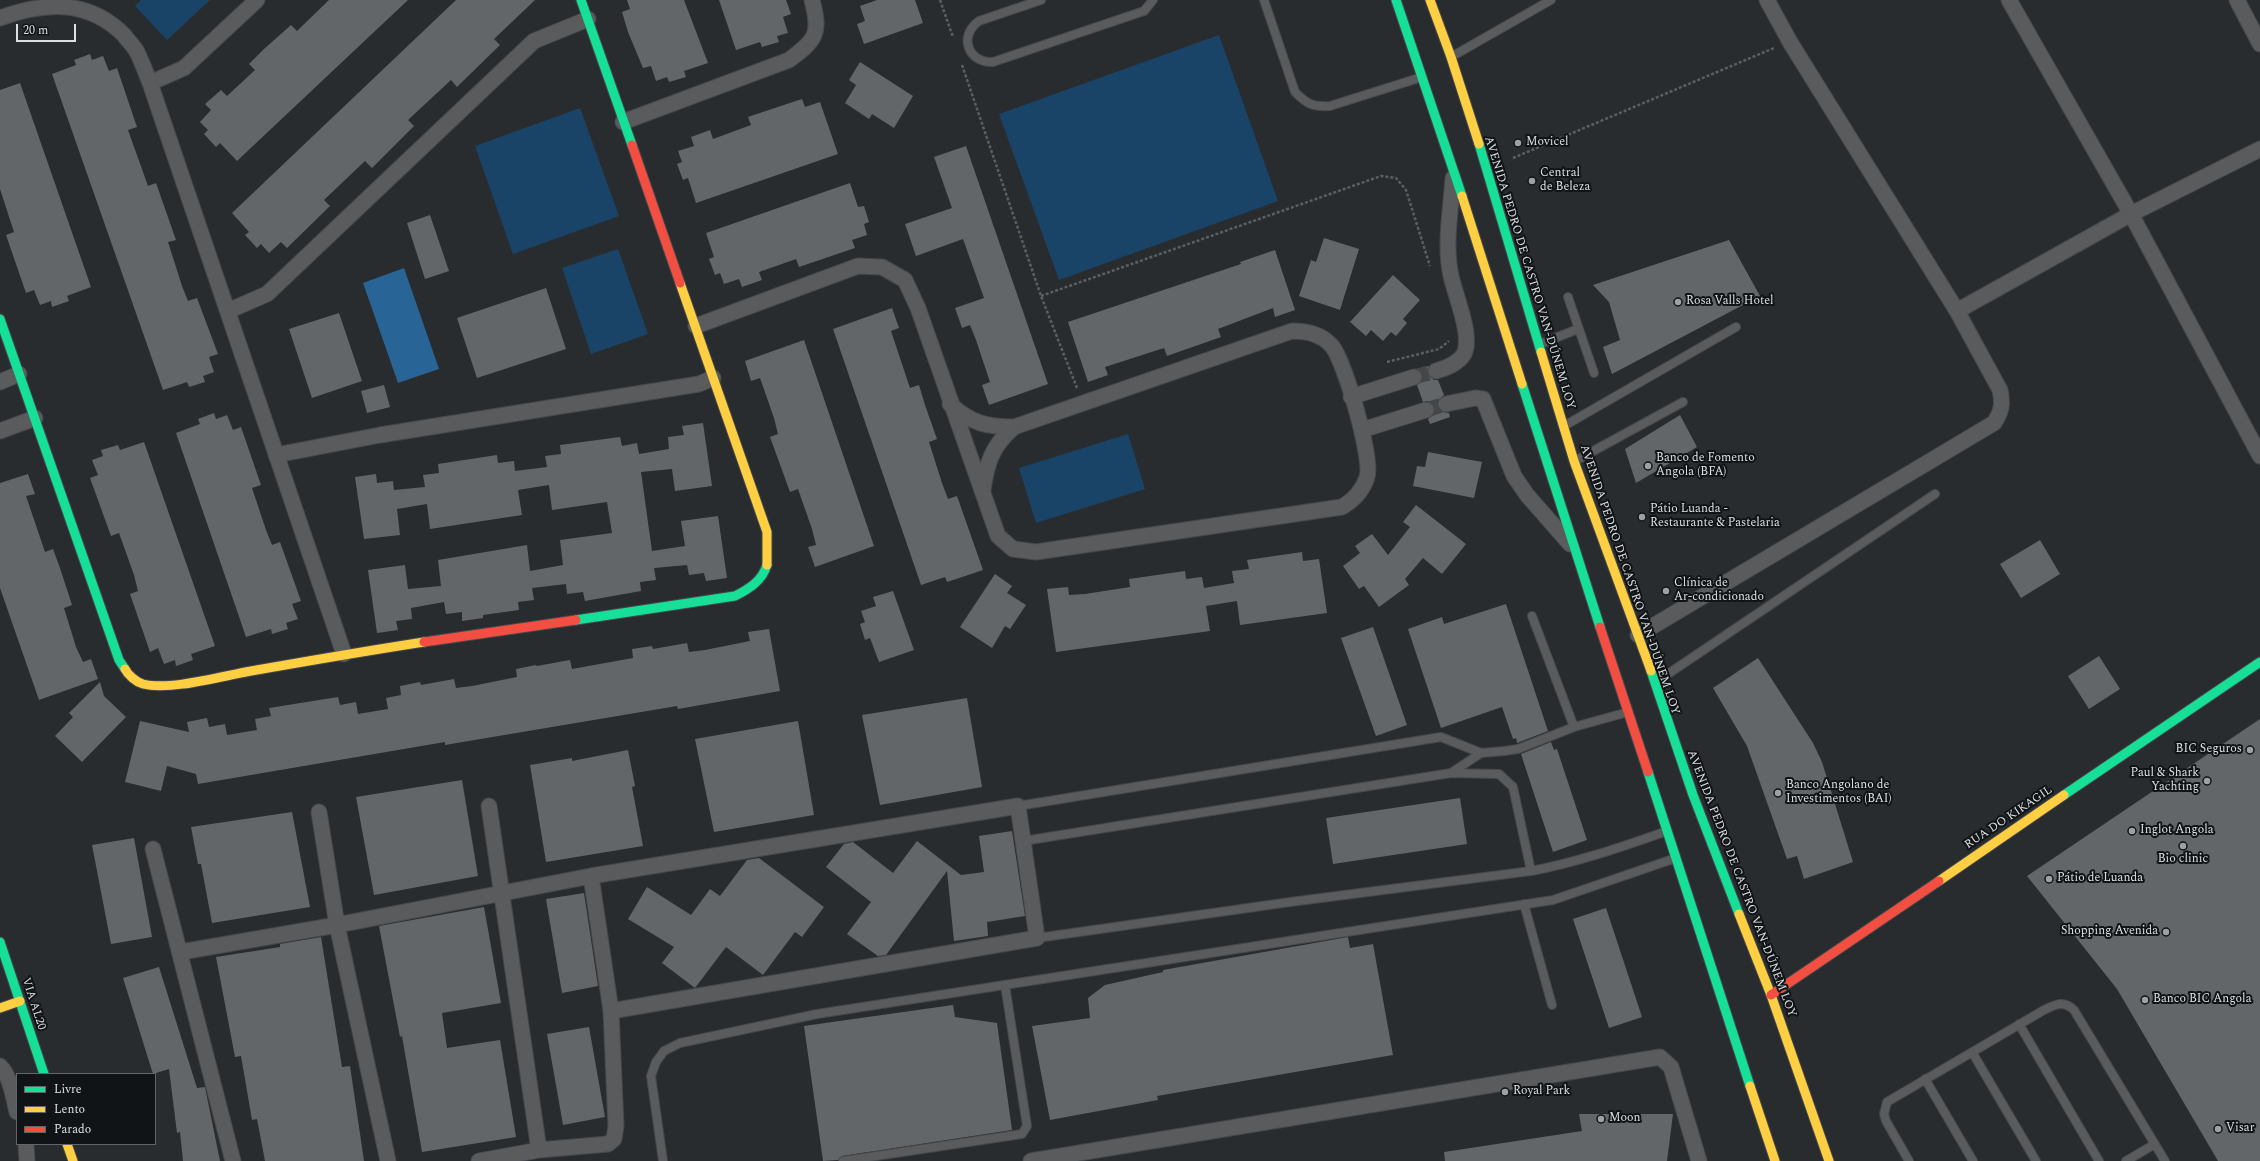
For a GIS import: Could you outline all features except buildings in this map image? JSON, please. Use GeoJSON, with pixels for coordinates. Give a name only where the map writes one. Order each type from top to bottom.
{"type":"FeatureCollection","features":[{"type":"Feature","properties":{"kind":"main road"},"geometry":{"type":"LineString","coordinates":[[0,319],[119,660],[128,675],[142,684],[162,686],[192,682],[344,654],[735,596],[752,588],[765,573],[769,556],[767,532],[581,0]]}},
{"type":"Feature","properties":{"kind":"main road"},"geometry":{"type":"LineString","coordinates":[[1396,0],[1454,169],[1576,552],[1775,1161]]}},
{"type":"Feature","properties":{"kind":"main road","name":"AVENIDA PEDRO DE CASTRO VAN-DÚNEM LOY"},"geometry":{"type":"LineString","coordinates":[[1430,0],[1451,57],[1574,461],[1638,635],[1693,795],[1771,995],[1829,1161]]}},
{"type":"Feature","properties":{"kind":"main road","name":"RUA DO KIKAGIL"},"geometry":{"type":"LineString","coordinates":[[1771,995],[2260,662]]}},
{"type":"Feature","properties":{"kind":"main road","name":"VIA AL20"},"geometry":{"type":"LineString","coordinates":[[0,942],[44,1073]]}},
{"type":"Feature","properties":{"kind":"main road"},"geometry":{"type":"LineString","coordinates":[[0,1008],[20,1002]]}},
{"type":"Feature","properties":{"kind":"main road"},"geometry":{"type":"LineString","coordinates":[[67,1145],[73,1161]]}},
{"type":"Feature","properties":{"kind":"street"},"geometry":{"type":"LineString","coordinates":[[150,83],[184,68],[257,0]]}},
{"type":"Feature","properties":{"kind":"street"},"geometry":{"type":"LineString","coordinates":[[624,122],[788,60],[809,45],[817,25],[812,0]]}},
{"type":"Feature","properties":{"kind":"street"},"geometry":{"type":"LineString","coordinates":[[1638,635],[1994,423],[2000,415],[2003,404],[2000,390],[1957,311],[1790,42],[1767,0]]}},
{"type":"Feature","properties":{"kind":"street"},"geometry":{"type":"LineString","coordinates":[[2009,0],[2131,214],[2260,456]]}},
{"type":"Feature","properties":{"kind":"street"},"geometry":{"type":"LineString","coordinates":[[2237,0],[2260,44]]}},
{"type":"Feature","properties":{"kind":"street"},"geometry":{"type":"LineString","coordinates":[[0,18],[29,7],[64,2],[89,7],[114,22],[137,51],[150,83],[344,654]]}},
{"type":"Feature","properties":{"kind":"street"},"geometry":{"type":"LineString","coordinates":[[228,311],[267,294],[534,41],[588,19]]}},
{"type":"Feature","properties":{"kind":"street"},"geometry":{"type":"LineString","coordinates":[[1957,311],[2131,214],[2260,149]]}},
{"type":"Feature","properties":{"kind":"street"},"geometry":{"type":"LineString","coordinates":[[1436,371],[1456,362],[1464,354],[1466,342],[1465,330],[1451,275],[1448,251],[1454,169]]}},
{"type":"Feature","properties":{"kind":"street"},"geometry":{"type":"LineString","coordinates":[[696,326],[858,266],[882,267],[905,280],[918,308],[950,404],[983,491],[998,536],[1013,548],[1036,552],[1342,507],[1353,500],[1367,477],[1369,466],[1362,430],[1339,358],[1332,345],[1308,331],[1292,331],[1014,427],[994,427],[977,422],[962,416],[950,404]]}},
{"type":"Feature","properties":{"kind":"street"},"geometry":{"type":"LineString","coordinates":[[0,382],[19,374]]}},
{"type":"Feature","properties":{"kind":"street"},"geometry":{"type":"LineString","coordinates":[[1351,396],[1414,377]]}},
{"type":"Feature","properties":{"kind":"street"},"geometry":{"type":"LineString","coordinates":[[276,455],[380,435],[699,384],[713,378]]}},
{"type":"Feature","properties":{"kind":"street"},"geometry":{"type":"LineString","coordinates":[[1446,404],[1475,398],[1483,399],[1514,476],[1527,495],[1576,552]]}},
{"type":"Feature","properties":{"kind":"street"},"geometry":{"type":"LineString","coordinates":[[1362,430],[1426,410]]}},
{"type":"Feature","properties":{"kind":"street"},"geometry":{"type":"LineString","coordinates":[[0,431],[35,418]]}},
{"type":"Feature","properties":{"kind":"street"},"geometry":{"type":"LineString","coordinates":[[983,491],[986,468],[994,449],[1002,437],[1014,427]]}},
{"type":"Feature","properties":{"kind":"street"},"geometry":{"type":"LineString","coordinates":[[489,806],[539,1150]]}},
{"type":"Feature","properties":{"kind":"street"},"geometry":{"type":"LineString","coordinates":[[181,952],[337,926],[591,876],[1018,806],[1036,938],[611,1011]]}},
{"type":"Feature","properties":{"kind":"street"},"geometry":{"type":"LineString","coordinates":[[319,812],[337,926],[388,1161]]}},
{"type":"Feature","properties":{"kind":"street"},"geometry":{"type":"LineString","coordinates":[[153,849],[181,952],[233,1161]]}},
{"type":"Feature","properties":{"kind":"street"},"geometry":{"type":"LineString","coordinates":[[479,1161],[539,1150],[608,1144],[614,1139],[616,1126],[611,1011],[591,876]]}},
{"type":"Feature","properties":{"kind":"street"},"geometry":{"type":"LineString","coordinates":[[1031,1161],[1660,1057],[1671,1067],[1699,1161]]}},
{"type":"Feature","properties":{"kind":"street"},"geometry":{"type":"LineString","coordinates":[[0,1066],[9,1082],[16,1108]]}},
{"type":"Feature","properties":{"kind":"street"},"geometry":{"type":"LineString","coordinates":[[26,1145],[27,1161]]}},
{"type":"Feature","properties":{"kind":"lane"},"geometry":{"type":"LineString","coordinates":[[1041,0],[979,21],[969,31],[967,45],[970,51],[979,60],[993,62],[1137,14],[1158,0]]}},
{"type":"Feature","properties":{"kind":"lane"},"geometry":{"type":"LineString","coordinates":[[1264,0],[1295,92],[1304,101],[1316,107],[1330,106],[1422,76]]}},
{"type":"Feature","properties":{"kind":"lane"},"geometry":{"type":"LineString","coordinates":[[1451,57],[1551,0]]}},
{"type":"Feature","properties":{"kind":"lane"},"geometry":{"type":"LineString","coordinates":[[1568,297],[1594,373]]}},
{"type":"Feature","properties":{"kind":"lane"},"geometry":{"type":"LineString","coordinates":[[1563,426],[1736,327]]}},
{"type":"Feature","properties":{"kind":"lane"},"geometry":{"type":"LineString","coordinates":[[1538,345],[1578,329]]}},
{"type":"Feature","properties":{"kind":"lane"},"geometry":{"type":"LineString","coordinates":[[1574,461],[1684,402]]}},
{"type":"Feature","properties":{"kind":"lane"},"geometry":{"type":"LineString","coordinates":[[1654,683],[1935,494]]}},
{"type":"Feature","properties":{"kind":"lane"},"geometry":{"type":"LineString","coordinates":[[1532,616],[1574,727]]}},
{"type":"Feature","properties":{"kind":"lane"},"geometry":{"type":"LineString","coordinates":[[1451,773],[1481,753],[1518,749],[1574,727],[1629,712]]}},
{"type":"Feature","properties":{"kind":"lane"},"geometry":{"type":"LineString","coordinates":[[1018,806],[1441,737],[1481,753]]}},
{"type":"Feature","properties":{"kind":"lane"},"geometry":{"type":"LineString","coordinates":[[1023,841],[1451,773],[1499,774],[1512,787],[1531,871]]}},
{"type":"Feature","properties":{"kind":"lane"},"geometry":{"type":"LineString","coordinates":[[1036,938],[1290,902],[1531,871],[1560,866],[1604,853],[1668,830]]}},
{"type":"Feature","properties":{"kind":"lane"},"geometry":{"type":"LineString","coordinates":[[662,1161],[651,1076],[656,1062],[664,1051],[680,1043],[817,1014],[1553,900],[1676,858]]}},
{"type":"Feature","properties":{"kind":"lane"},"geometry":{"type":"LineString","coordinates":[[1524,904],[1552,1005]]}},
{"type":"Feature","properties":{"kind":"lane"},"geometry":{"type":"LineString","coordinates":[[843,1161],[1022,1134],[1026,1130],[1027,1126],[1005,985]]}},
{"type":"Feature","properties":{"kind":"lane"},"geometry":{"type":"LineString","coordinates":[[1909,1161],[1886,1120],[1885,1108],[1891,1098],[2055,1004],[2065,1004],[2070,1006],[2165,1161]]}},
{"type":"Feature","properties":{"kind":"lane"},"geometry":{"type":"LineString","coordinates":[[2019,1024],[2099,1161]]}},
{"type":"Feature","properties":{"kind":"lane"},"geometry":{"type":"LineString","coordinates":[[1972,1052],[2036,1161]]}},
{"type":"Feature","properties":{"kind":"lane"},"geometry":{"type":"LineString","coordinates":[[1925,1079],[1973,1161]]}},
{"type":"Feature","properties":{"kind":"lane"},"geometry":{"type":"LineString","coordinates":[[2126,1161],[2155,1144]]}},
{"type":"Feature","properties":{"kind":"path"},"geometry":{"type":"LineString","coordinates":[[940,0],[956,44]]}},
{"type":"Feature","properties":{"kind":"path"},"geometry":{"type":"LineString","coordinates":[[1513,158],[1790,42]]}},
{"type":"Feature","properties":{"kind":"path"},"geometry":{"type":"LineString","coordinates":[[961,59],[1041,296],[1082,403]]}},
{"type":"Feature","properties":{"kind":"path"},"geometry":{"type":"LineString","coordinates":[[1041,296],[1381,176],[1396,178],[1406,190],[1432,273]]}},
{"type":"Feature","properties":{"kind":"path"},"geometry":{"type":"LineString","coordinates":[[1387,362],[1439,349],[1450,340],[1450,333]]}},
{"type":"Feature","properties":{"kind":"shaded area"},"geometry":{"type":"Polygon","coordinates":[[[141,0],[210,0],[167,40],[135,6],[141,0]]]}},
{"type":"Feature","properties":{"kind":"shaded area"},"geometry":{"type":"Polygon","coordinates":[[[1219,35],[1278,201],[1059,280],[999,114],[1219,35]]]}},
{"type":"Feature","properties":{"kind":"shaded area"},"geometry":{"type":"Polygon","coordinates":[[[580,108],[619,216],[513,254],[475,146],[580,108]]]}},
{"type":"Feature","properties":{"kind":"shaded area"},"geometry":{"type":"Polygon","coordinates":[[[618,249],[648,334],[591,354],[562,268],[618,249]]]}},
{"type":"Feature","properties":{"kind":"shaded area"},"geometry":{"type":"Polygon","coordinates":[[[404,268],[439,369],[398,383],[363,283],[404,268]]]}},
{"type":"Feature","properties":{"kind":"shaded area"},"geometry":{"type":"Polygon","coordinates":[[[1128,434],[1145,489],[1036,523],[1019,468],[1128,434]]]}},
{"type":"Feature","properties":{"kind":"tunnel"},"geometry":{"type":"LineString","coordinates":[[1414,377],[1436,371]]}},
{"type":"Feature","properties":{"kind":"tunnel"},"geometry":{"type":"LineString","coordinates":[[1426,410],[1446,404]]}},
{"type":"Feature","properties":{"kind":"traffic: fast"},"geometry":{"type":"LineString","coordinates":[[581,0],[632,145]]}},
{"type":"Feature","properties":{"kind":"traffic: fast"},"geometry":{"type":"LineString","coordinates":[[1396,0],[1462,196]]}},
{"type":"Feature","properties":{"kind":"traffic: fast"},"geometry":{"type":"LineString","coordinates":[[1479,144],[1541,352]]}},
{"type":"Feature","properties":{"kind":"traffic: fast"},"geometry":{"type":"LineString","coordinates":[[0,319],[119,660],[125,669]]}},
{"type":"Feature","properties":{"kind":"traffic: fast"},"geometry":{"type":"LineString","coordinates":[[1522,384],[1600,627]]}},
{"type":"Feature","properties":{"kind":"traffic: fast"},"geometry":{"type":"LineString","coordinates":[[576,620],[735,596],[754,584],[762,576],[767,565]]}},
{"type":"Feature","properties":{"kind":"traffic: fast"},"geometry":{"type":"LineString","coordinates":[[2064,795],[2260,662]]}},
{"type":"Feature","properties":{"kind":"traffic: fast"},"geometry":{"type":"LineString","coordinates":[[1651,671],[1693,795],[1739,914]]}},
{"type":"Feature","properties":{"kind":"traffic: fast"},"geometry":{"type":"LineString","coordinates":[[1648,772],[1750,1086]]}},
{"type":"Feature","properties":{"kind":"traffic: fast"},"geometry":{"type":"LineString","coordinates":[[0,942],[44,1073]]}},
{"type":"Feature","properties":{"kind":"traffic: slow"},"geometry":{"type":"LineString","coordinates":[[1430,0],[1451,57],[1479,144]]}},
{"type":"Feature","properties":{"kind":"traffic: slow"},"geometry":{"type":"LineString","coordinates":[[1462,196],[1522,384]]}},
{"type":"Feature","properties":{"kind":"traffic: slow"},"geometry":{"type":"LineString","coordinates":[[680,283],[767,532],[767,565]]}},
{"type":"Feature","properties":{"kind":"traffic: slow"},"geometry":{"type":"LineString","coordinates":[[1541,352],[1574,461],[1651,671]]}},
{"type":"Feature","properties":{"kind":"traffic: slow"},"geometry":{"type":"LineString","coordinates":[[125,669],[132,678],[140,683],[154,686],[167,686],[424,642]]}},
{"type":"Feature","properties":{"kind":"traffic: slow"},"geometry":{"type":"LineString","coordinates":[[1939,881],[2064,795]]}},
{"type":"Feature","properties":{"kind":"traffic: slow"},"geometry":{"type":"LineString","coordinates":[[1739,914],[1771,995],[1829,1161]]}},
{"type":"Feature","properties":{"kind":"traffic: slow"},"geometry":{"type":"LineString","coordinates":[[0,1008],[20,1001]]}},
{"type":"Feature","properties":{"kind":"traffic: slow"},"geometry":{"type":"LineString","coordinates":[[1750,1086],[1775,1161]]}},
{"type":"Feature","properties":{"kind":"traffic: slow"},"geometry":{"type":"LineString","coordinates":[[67,1145],[73,1161]]}},
{"type":"Feature","properties":{"kind":"traffic: jam"},"geometry":{"type":"LineString","coordinates":[[632,145],[680,283]]}},
{"type":"Feature","properties":{"kind":"traffic: jam"},"geometry":{"type":"LineString","coordinates":[[424,642],[576,620]]}},
{"type":"Feature","properties":{"kind":"traffic: jam"},"geometry":{"type":"LineString","coordinates":[[1600,627],[1648,772]]}},
{"type":"Feature","properties":{"kind":"traffic: jam"},"geometry":{"type":"LineString","coordinates":[[1771,995],[1939,881]]}},
{"type":"Feature","properties":{"kind":"place","name":"Movicel"},"geometry":{"type":"Point","coordinates":[1518,143]}},
{"type":"Feature","properties":{"kind":"place","name":"Central de Beleza"},"geometry":{"type":"Point","coordinates":[1532,181]}},
{"type":"Feature","properties":{"kind":"place","name":"Rosa Valls Hotel"},"geometry":{"type":"Point","coordinates":[1678,302]}},
{"type":"Feature","properties":{"kind":"place","name":"Banco de Fomento Angola (BFA)"},"geometry":{"type":"Point","coordinates":[1648,466]}},
{"type":"Feature","properties":{"kind":"place","name":"Pátio Luanda - Restaurante & Pastelaria"},"geometry":{"type":"Point","coordinates":[1642,517]}},
{"type":"Feature","properties":{"kind":"place","name":"Clínica de Ar-condicionado"},"geometry":{"type":"Point","coordinates":[1666,591]}},
{"type":"Feature","properties":{"kind":"place","name":"BIC Seguros"},"geometry":{"type":"Point","coordinates":[2250,750]}},
{"type":"Feature","properties":{"kind":"place","name":"Paul & Shark Yachting"},"geometry":{"type":"Point","coordinates":[2207,781]}},
{"type":"Feature","properties":{"kind":"place","name":"Banco Angolano de Investimentos (BAI)"},"geometry":{"type":"Point","coordinates":[1778,793]}},
{"type":"Feature","properties":{"kind":"place","name":"Inglot Angola"},"geometry":{"type":"Point","coordinates":[2132,831]}},
{"type":"Feature","properties":{"kind":"place","name":"Bio clinic"},"geometry":{"type":"Point","coordinates":[2183,846]}},
{"type":"Feature","properties":{"kind":"place","name":"Pátio de Luanda"},"geometry":{"type":"Point","coordinates":[2049,879]}},
{"type":"Feature","properties":{"kind":"place","name":"Shopping Avenida"},"geometry":{"type":"Point","coordinates":[2166,932]}},
{"type":"Feature","properties":{"kind":"place","name":"Banco BIC Angola"},"geometry":{"type":"Point","coordinates":[2145,1000]}},
{"type":"Feature","properties":{"kind":"place","name":"Royal Park"},"geometry":{"type":"Point","coordinates":[1505,1092]}},
{"type":"Feature","properties":{"kind":"place","name":"Moon"},"geometry":{"type":"Point","coordinates":[1601,1119]}},
{"type":"Feature","properties":{"kind":"place","name":"Visar"},"geometry":{"type":"Point","coordinates":[2218,1129]}}]}
